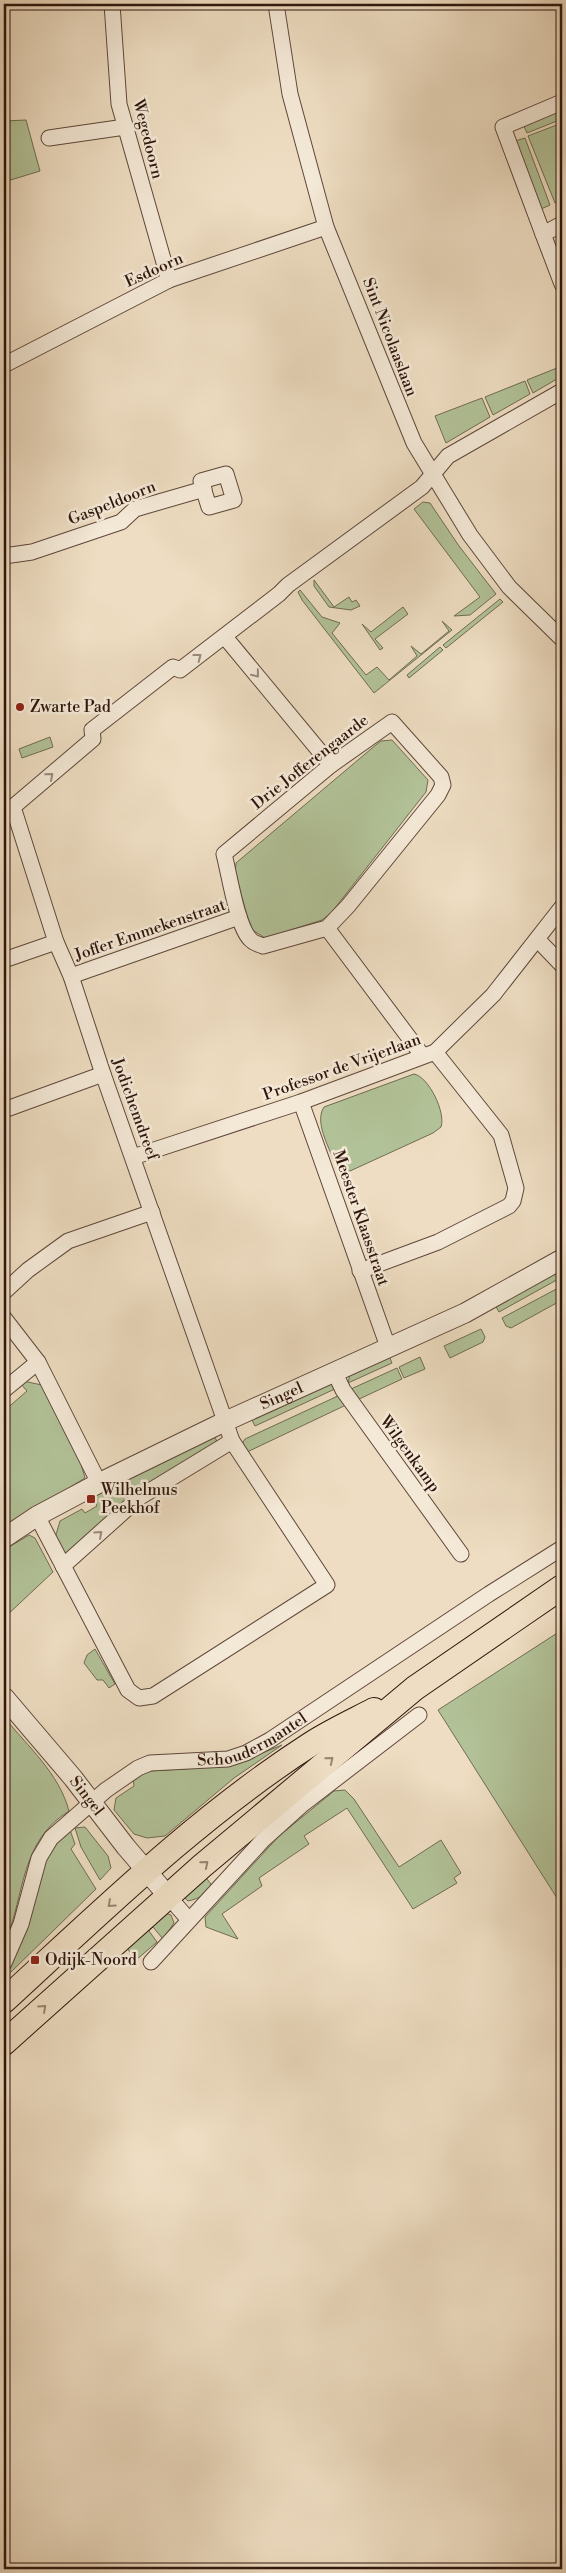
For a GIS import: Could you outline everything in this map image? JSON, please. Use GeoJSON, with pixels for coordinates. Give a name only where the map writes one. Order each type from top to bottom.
{"type":"FeatureCollection","features":[{"type":"Feature","properties":{"kind":"main road","name":"Schoudermantel"},"geometry":{"type":"LineString","coordinates":[[4,2043],[168,1896],[415,1688],[562,1587]]}},
{"type":"Feature","properties":{"kind":"main road","name":"Schoudermantel"},"geometry":{"type":"LineString","coordinates":[[4,2001],[147,1871],[276,1768],[313,1743],[415,1688]]}},
{"type":"Feature","properties":{"kind":"street","name":"Wegedoorn"},"geometry":{"type":"LineString","coordinates":[[112,4],[119,104],[169,280]]}},
{"type":"Feature","properties":{"kind":"street","name":"Sint Nicolaaslaan"},"geometry":{"type":"LineString","coordinates":[[278,4],[291,99],[326,227],[366,322],[395,401],[431,474],[470,535],[509,587],[562,639]]}},
{"type":"Feature","properties":{"kind":"street"},"geometry":{"type":"LineString","coordinates":[[562,102],[502,127],[562,284]]}},
{"type":"Feature","properties":{"kind":"street"},"geometry":{"type":"LineString","coordinates":[[48,138],[125,128]]}},
{"type":"Feature","properties":{"kind":"street"},"geometry":{"type":"LineString","coordinates":[[543,234],[562,224]]}},
{"type":"Feature","properties":{"kind":"street","name":"Esdoorn"},"geometry":{"type":"LineString","coordinates":[[4,365],[169,280],[326,227]]}},
{"type":"Feature","properties":{"kind":"street"},"geometry":{"type":"LineString","coordinates":[[331,766],[225,636],[318,562],[422,487],[448,456],[562,391]]}},
{"type":"Feature","properties":{"kind":"street","name":"Gaspeldoorn"},"geometry":{"type":"LineString","coordinates":[[4,556],[32,552],[121,522],[135,509],[204,489]]}},
{"type":"Feature","properties":{"kind":"street","name":"Jodichemdreef"},"geometry":{"type":"LineString","coordinates":[[224,1422],[103,1074],[71,976],[56,942],[13,807],[93,739],[92,730],[173,667],[180,670],[225,636]]}},
{"type":"Feature","properties":{"kind":"street","name":"Drie Jofferengaarde"},"geometry":{"type":"LineString","coordinates":[[392,722],[441,777],[443,785],[438,795],[348,906],[327,928],[263,946],[254,943],[248,938],[240,917],[224,854],[331,766],[392,722]]}},
{"type":"Feature","properties":{"kind":"street","name":"Professor de Vrijerlaan"},"geometry":{"type":"LineString","coordinates":[[133,1157],[301,1102],[391,1070],[428,1054],[493,996],[562,907]]}},
{"type":"Feature","properties":{"kind":"street","name":"Joffer Emmekenstraat"},"geometry":{"type":"LineString","coordinates":[[71,976],[240,917]]}},
{"type":"Feature","properties":{"kind":"street"},"geometry":{"type":"LineString","coordinates":[[327,928],[428,1054],[501,1135],[516,1188],[513,1201],[508,1206],[438,1242],[360,1271]]}},
{"type":"Feature","properties":{"kind":"street"},"geometry":{"type":"LineString","coordinates":[[538,940],[562,965]]}},
{"type":"Feature","properties":{"kind":"street"},"geometry":{"type":"LineString","coordinates":[[4,960],[56,942]]}},
{"type":"Feature","properties":{"kind":"street"},"geometry":{"type":"LineString","coordinates":[[4,1110],[103,1074]]}},
{"type":"Feature","properties":{"kind":"street","name":"Meester Klaasstraat"},"geometry":{"type":"LineString","coordinates":[[301,1102],[388,1347]]}},
{"type":"Feature","properties":{"kind":"street"},"geometry":{"type":"LineString","coordinates":[[4,1292],[28,1270],[68,1241],[152,1212]]}},
{"type":"Feature","properties":{"kind":"street","name":"Singel"},"geometry":{"type":"LineString","coordinates":[[4,1538],[37,1516],[99,1483],[224,1422],[465,1313],[562,1259]]}},
{"type":"Feature","properties":{"kind":"street"},"geometry":{"type":"LineString","coordinates":[[4,1318],[38,1362],[99,1483]]}},
{"type":"Feature","properties":{"kind":"street"},"geometry":{"type":"LineString","coordinates":[[4,1390],[38,1362]]}},
{"type":"Feature","properties":{"kind":"street","name":"Wilgenkamp"},"geometry":{"type":"LineString","coordinates":[[334,1372],[343,1390],[461,1554]]}},
{"type":"Feature","properties":{"kind":"street"},"geometry":{"type":"LineString","coordinates":[[37,1516],[128,1690],[133,1695],[146,1698],[154,1696],[327,1585],[232,1441],[224,1422]]}},
{"type":"Feature","properties":{"kind":"street"},"geometry":{"type":"LineString","coordinates":[[63,1566],[140,1497],[232,1441]]}},
{"type":"Feature","properties":{"kind":"street","name":"Schoudermantel"},"geometry":{"type":"LineString","coordinates":[[4,1963],[21,1924],[39,1858],[51,1838],[120,1779],[150,1763],[228,1759],[246,1753],[284,1731],[489,1594],[562,1548]]}},
{"type":"Feature","properties":{"kind":"street","name":"Singel"},"geometry":{"type":"LineString","coordinates":[[4,1697],[93,1802],[126,1847],[168,1896]]}},
{"type":"Feature","properties":{"kind":"street"},"geometry":{"type":"LineString","coordinates":[[151,1962],[249,1854],[303,1804],[419,1714]]}},
{"type":"Feature","properties":{"kind":"street"},"geometry":{"type":"LineString","coordinates":[[168,1896],[189,1920]]}},
{"type":"Feature","properties":{"kind":"green space"},"geometry":{"type":"Polygon","coordinates":[[[562,109],[562,119],[527,133],[523,124],[562,109]]]}},
{"type":"Feature","properties":{"kind":"green space"},"geometry":{"type":"Polygon","coordinates":[[[26,120],[40,171],[4,182],[4,121],[26,120]]]}},
{"type":"Feature","properties":{"kind":"green space"},"geometry":{"type":"Polygon","coordinates":[[[562,123],[562,200],[555,203],[528,136],[562,123]]]}},
{"type":"Feature","properties":{"kind":"green space"},"geometry":{"type":"Polygon","coordinates":[[[525,138],[550,205],[541,209],[515,141],[525,138]]]}},
{"type":"Feature","properties":{"kind":"green space"},"geometry":{"type":"Polygon","coordinates":[[[562,366],[562,376],[533,393],[527,380],[562,366]]]}},
{"type":"Feature","properties":{"kind":"green space"},"geometry":{"type":"Polygon","coordinates":[[[525,381],[530,394],[493,415],[485,397],[525,381]]]}},
{"type":"Feature","properties":{"kind":"green space"},"geometry":{"type":"Polygon","coordinates":[[[482,398],[490,417],[446,443],[435,416],[482,398]]]}},
{"type":"Feature","properties":{"kind":"green space"},"geometry":{"type":"Polygon","coordinates":[[[423,502],[430,503],[459,546],[496,594],[470,615],[454,616],[480,597],[414,509],[423,502]]]}},
{"type":"Feature","properties":{"kind":"green space"},"geometry":{"type":"Polygon","coordinates":[[[314,580],[334,607],[349,597],[352,602],[356,600],[360,606],[351,610],[329,607],[314,586],[314,580]]]}},
{"type":"Feature","properties":{"kind":"green space"},"geometry":{"type":"Polygon","coordinates":[[[300,590],[322,617],[340,623],[332,633],[366,675],[377,667],[389,680],[417,656],[411,646],[421,654],[449,631],[442,621],[452,630],[374,693],[302,600],[298,592],[300,590]]]}},
{"type":"Feature","properties":{"kind":"green space"},"geometry":{"type":"Polygon","coordinates":[[[500,599],[503,602],[446,648],[443,645],[500,599]]]}},
{"type":"Feature","properties":{"kind":"green space"},"geometry":{"type":"Polygon","coordinates":[[[403,607],[408,614],[375,639],[383,648],[380,650],[362,624],[371,632],[403,607]]]}},
{"type":"Feature","properties":{"kind":"green space"},"geometry":{"type":"Polygon","coordinates":[[[440,647],[443,650],[409,678],[407,675],[440,647]]]}},
{"type":"Feature","properties":{"kind":"green space"},"geometry":{"type":"Polygon","coordinates":[[[50,737],[53,747],[22,758],[19,749],[50,737]]]}},
{"type":"Feature","properties":{"kind":"green space"},"geometry":{"type":"Polygon","coordinates":[[[392,740],[428,780],[426,792],[331,913],[322,920],[265,938],[242,923],[235,876],[236,863],[381,741],[392,740]]]}},
{"type":"Feature","properties":{"kind":"green space"},"geometry":{"type":"Polygon","coordinates":[[[414,1074],[425,1082],[435,1096],[441,1113],[441,1127],[433,1133],[350,1171],[342,1170],[335,1163],[323,1135],[321,1113],[324,1107],[414,1074]]]}},
{"type":"Feature","properties":{"kind":"green space"},"geometry":{"type":"Polygon","coordinates":[[[562,1269],[562,1277],[499,1312],[495,1305],[562,1269]]]}},
{"type":"Feature","properties":{"kind":"green space"},"geometry":{"type":"Polygon","coordinates":[[[562,1286],[562,1300],[511,1328],[506,1326],[502,1318],[562,1286]]]}},
{"type":"Feature","properties":{"kind":"green space"},"geometry":{"type":"Polygon","coordinates":[[[481,1329],[485,1337],[483,1342],[450,1358],[444,1346],[481,1329]]]}},
{"type":"Feature","properties":{"kind":"green space"},"geometry":{"type":"Polygon","coordinates":[[[389,1356],[392,1363],[348,1383],[350,1374],[389,1356]]]}},
{"type":"Feature","properties":{"kind":"green space"},"geometry":{"type":"Polygon","coordinates":[[[420,1357],[425,1369],[404,1378],[399,1367],[420,1357]]]}},
{"type":"Feature","properties":{"kind":"green space"},"geometry":{"type":"Polygon","coordinates":[[[397,1368],[402,1379],[357,1400],[351,1389],[397,1368]]]}},
{"type":"Feature","properties":{"kind":"green space"},"geometry":{"type":"Polygon","coordinates":[[[23,1381],[42,1385],[81,1464],[85,1478],[4,1528],[4,1411],[27,1391],[20,1383],[23,1381]]]}},
{"type":"Feature","properties":{"kind":"green space"},"geometry":{"type":"Polygon","coordinates":[[[329,1383],[337,1388],[255,1426],[252,1420],[329,1383]]]}},
{"type":"Feature","properties":{"kind":"green space"},"geometry":{"type":"Polygon","coordinates":[[[340,1395],[346,1405],[247,1452],[242,1444],[245,1439],[340,1395]]]}},
{"type":"Feature","properties":{"kind":"green space"},"geometry":{"type":"Polygon","coordinates":[[[215,1437],[217,1442],[65,1555],[55,1538],[60,1521],[82,1509],[85,1513],[97,1506],[93,1497],[215,1437]]]}},
{"type":"Feature","properties":{"kind":"green space"},"geometry":{"type":"Polygon","coordinates":[[[29,1535],[35,1538],[53,1572],[4,1618],[4,1550],[29,1535]]]}},
{"type":"Feature","properties":{"kind":"green space"},"geometry":{"type":"Polygon","coordinates":[[[562,1630],[562,1906],[438,1710],[562,1630]]]}},
{"type":"Feature","properties":{"kind":"green space"},"geometry":{"type":"Polygon","coordinates":[[[95,1649],[115,1684],[109,1688],[103,1680],[97,1680],[84,1663],[87,1655],[95,1649]]]}},
{"type":"Feature","properties":{"kind":"green space"},"geometry":{"type":"Polygon","coordinates":[[[4,1717],[50,1772],[58,1784],[69,1811],[53,1823],[41,1837],[33,1853],[26,1870],[6,1940],[4,1938],[4,1788],[6,1785],[4,1781],[4,1717]]]}},
{"type":"Feature","properties":{"kind":"green space"},"geometry":{"type":"Polygon","coordinates":[[[282,1745],[234,1778],[165,1836],[147,1838],[134,1834],[114,1810],[116,1798],[134,1786],[133,1778],[150,1771],[230,1766],[282,1745]]]}},
{"type":"Feature","properties":{"kind":"green space"},"geometry":{"type":"Polygon","coordinates":[[[345,1790],[354,1799],[399,1867],[441,1840],[461,1873],[454,1878],[457,1883],[413,1909],[347,1808],[304,1836],[309,1844],[259,1878],[262,1886],[222,1914],[238,1939],[206,1927],[205,1917],[279,1836],[334,1791],[345,1790]]]}},
{"type":"Feature","properties":{"kind":"green space"},"geometry":{"type":"Polygon","coordinates":[[[85,1827],[108,1856],[111,1868],[100,1880],[81,1847],[75,1828],[85,1827]]]}},
{"type":"Feature","properties":{"kind":"green space"},"geometry":{"type":"Polygon","coordinates":[[[70,1830],[75,1844],[71,1849],[96,1889],[11,1972],[5,1975],[19,1948],[30,1917],[39,1875],[51,1849],[70,1830]]]}},
{"type":"Feature","properties":{"kind":"green space"},"geometry":{"type":"Polygon","coordinates":[[[202,1873],[211,1884],[210,1888],[202,1896],[188,1901],[184,1897],[202,1873]]]}},
{"type":"Feature","properties":{"kind":"green space"},"geometry":{"type":"Polygon","coordinates":[[[165,1913],[171,1915],[174,1923],[163,1939],[153,1927],[149,1931],[157,1942],[136,1960],[126,1947],[165,1913]]]}},
{"type":"Feature","properties":{"kind":"place","name":"Zwarte Pad"},"geometry":{"type":"Point","coordinates":[20,707]}},
{"type":"Feature","properties":{"kind":"place","name":"Wilhelmus Peekhof"},"geometry":{"type":"Point","coordinates":[91,1499]}},
{"type":"Feature","properties":{"kind":"place","name":"Odijk-Noord"},"geometry":{"type":"Point","coordinates":[35,1960]}}]}
